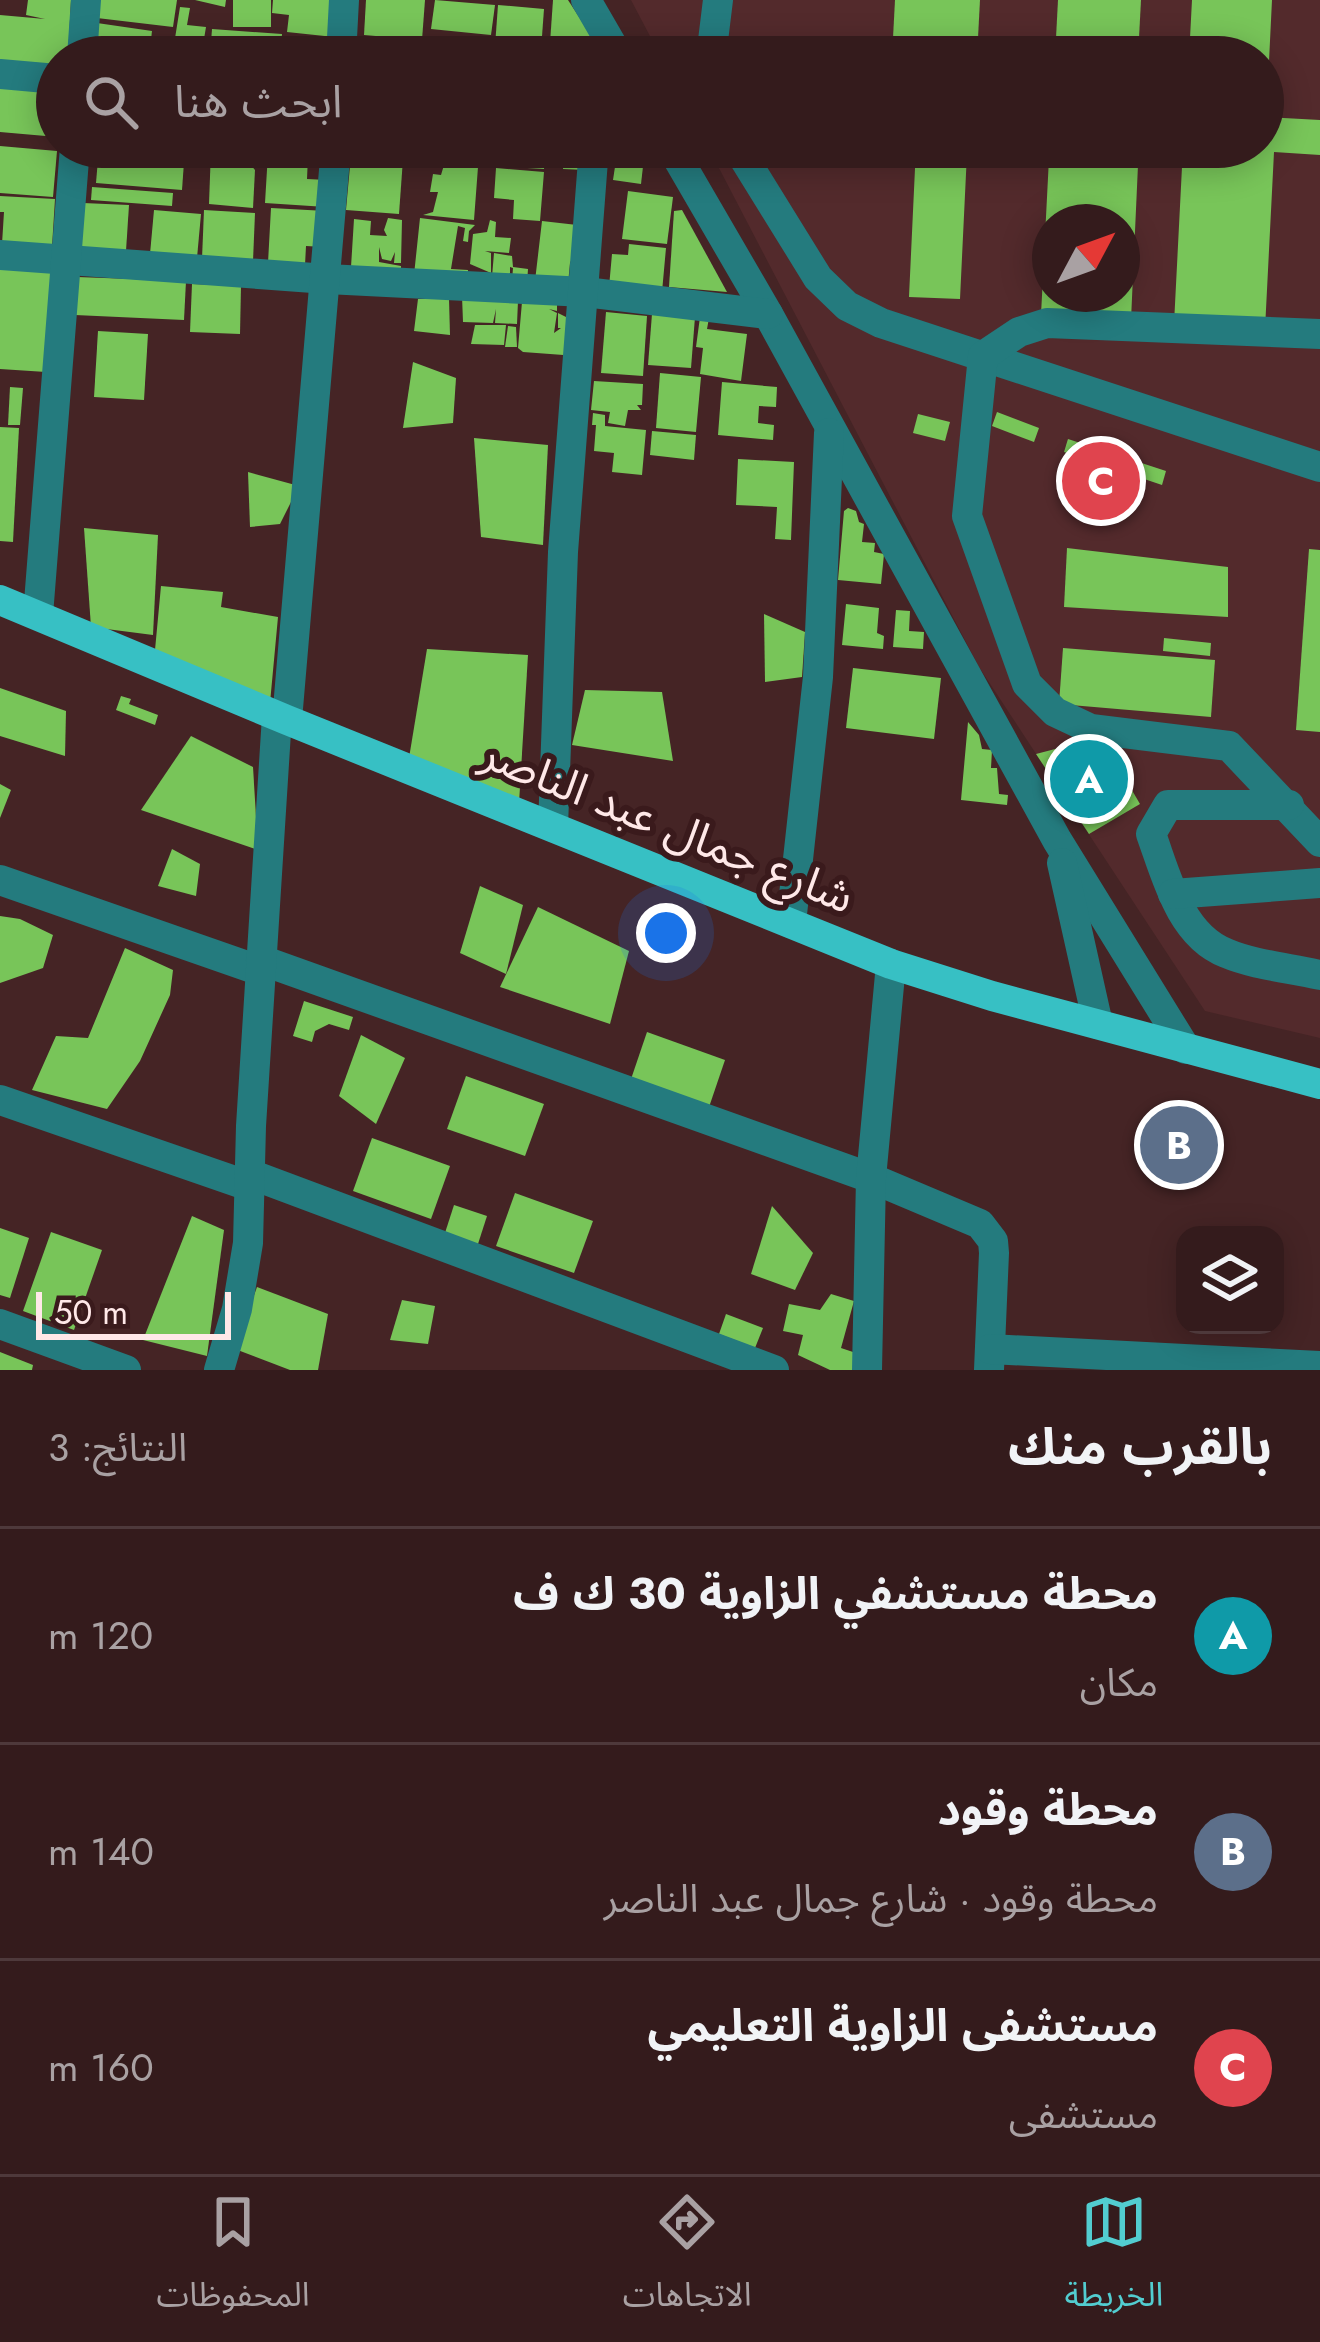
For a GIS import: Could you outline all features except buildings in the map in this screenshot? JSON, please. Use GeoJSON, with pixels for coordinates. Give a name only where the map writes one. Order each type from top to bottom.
{"type":"FeatureCollection","features":[{"type":"Feature","properties":{"kind":"main road","name":"شارع جمال عبد الناصر"},"geometry":{"type":"LineString","coordinates":[[0,599],[891,964],[1320,1084]]}},
{"type":"Feature","properties":{"kind":"street"},"geometry":{"type":"LineString","coordinates":[[83,36],[86,0]]}},
{"type":"Feature","properties":{"kind":"street"},"geometry":{"type":"LineString","coordinates":[[342,36],[344,0]]}},
{"type":"Feature","properties":{"kind":"street"},"geometry":{"type":"LineString","coordinates":[[714,36],[718,0]]}},
{"type":"Feature","properties":{"kind":"street"},"geometry":{"type":"LineString","coordinates":[[0,74],[36,77]]}},
{"type":"Feature","properties":{"kind":"street"},"geometry":{"type":"LineString","coordinates":[[38,615],[73,168]]}},
{"type":"Feature","properties":{"kind":"street"},"geometry":{"type":"LineString","coordinates":[[219,1370],[245,1265],[261,966],[335,168]]}},
{"type":"Feature","properties":{"kind":"street"},"geometry":{"type":"LineString","coordinates":[[553,827],[563,552],[593,168]]}},
{"type":"Feature","properties":{"kind":"street"},"geometry":{"type":"LineString","coordinates":[[683,168],[1057,840],[1186,1049]]}},
{"type":"Feature","properties":{"kind":"street"},"geometry":{"type":"LineString","coordinates":[[750,168],[818,278],[847,306],[880,323],[1320,467]]}},
{"type":"Feature","properties":{"kind":"street"},"geometry":{"type":"LineString","coordinates":[[0,255],[585,292],[768,314]]}},
{"type":"Feature","properties":{"kind":"street"},"geometry":{"type":"LineString","coordinates":[[983,356],[1019,332],[1047,323],[1320,334]]}},
{"type":"Feature","properties":{"kind":"street"},"geometry":{"type":"LineString","coordinates":[[983,356],[967,516],[1027,684],[1055,712],[1091,729],[1229,746],[1320,842]]}},
{"type":"Feature","properties":{"kind":"street"},"geometry":{"type":"LineString","coordinates":[[791,923],[816,700],[829,432]]}},
{"type":"Feature","properties":{"kind":"street"},"geometry":{"type":"LineString","coordinates":[[1288,805],[1168,805],[1151,834],[1173,894],[1195,931],[1223,953],[1320,975]]}},
{"type":"Feature","properties":{"kind":"street"},"geometry":{"type":"LineString","coordinates":[[1057,840],[1098,1024]]}},
{"type":"Feature","properties":{"kind":"street"},"geometry":{"type":"LineString","coordinates":[[0,880],[871,1178],[980,1224],[988,1232],[994,1253],[989,1359],[1320,1366]]}},
{"type":"Feature","properties":{"kind":"street"},"geometry":{"type":"LineString","coordinates":[[1173,894],[1320,883]]}},
{"type":"Feature","properties":{"kind":"street"},"geometry":{"type":"LineString","coordinates":[[867,1370],[871,1178],[891,964]]}},
{"type":"Feature","properties":{"kind":"street"},"geometry":{"type":"LineString","coordinates":[[0,1100],[249,1180],[774,1370]]}},
{"type":"Feature","properties":{"kind":"street"},"geometry":{"type":"LineString","coordinates":[[0,1324],[126,1370]]}},
{"type":"Feature","properties":{"kind":"shaded area"},"geometry":{"type":"Polygon","coordinates":[[[631,0],[1320,0],[1320,1038],[1205,1011],[979,667],[719,168],[1284,168],[1284,36],[650,36],[631,0]]]}},
{"type":"Feature","properties":{"kind":"place","name":"مستشفى الزاوية التعليمي"},"geometry":{"type":"Point","coordinates":[1101,481]}},
{"type":"Feature","properties":{"kind":"place","name":"محطة مستشفي الزاوية 30 ك ف"},"geometry":{"type":"Point","coordinates":[1089,779]}},
{"type":"Feature","properties":{"kind":"place","name":"محطة وقود"},"geometry":{"type":"Point","coordinates":[1179,1145]}}]}
